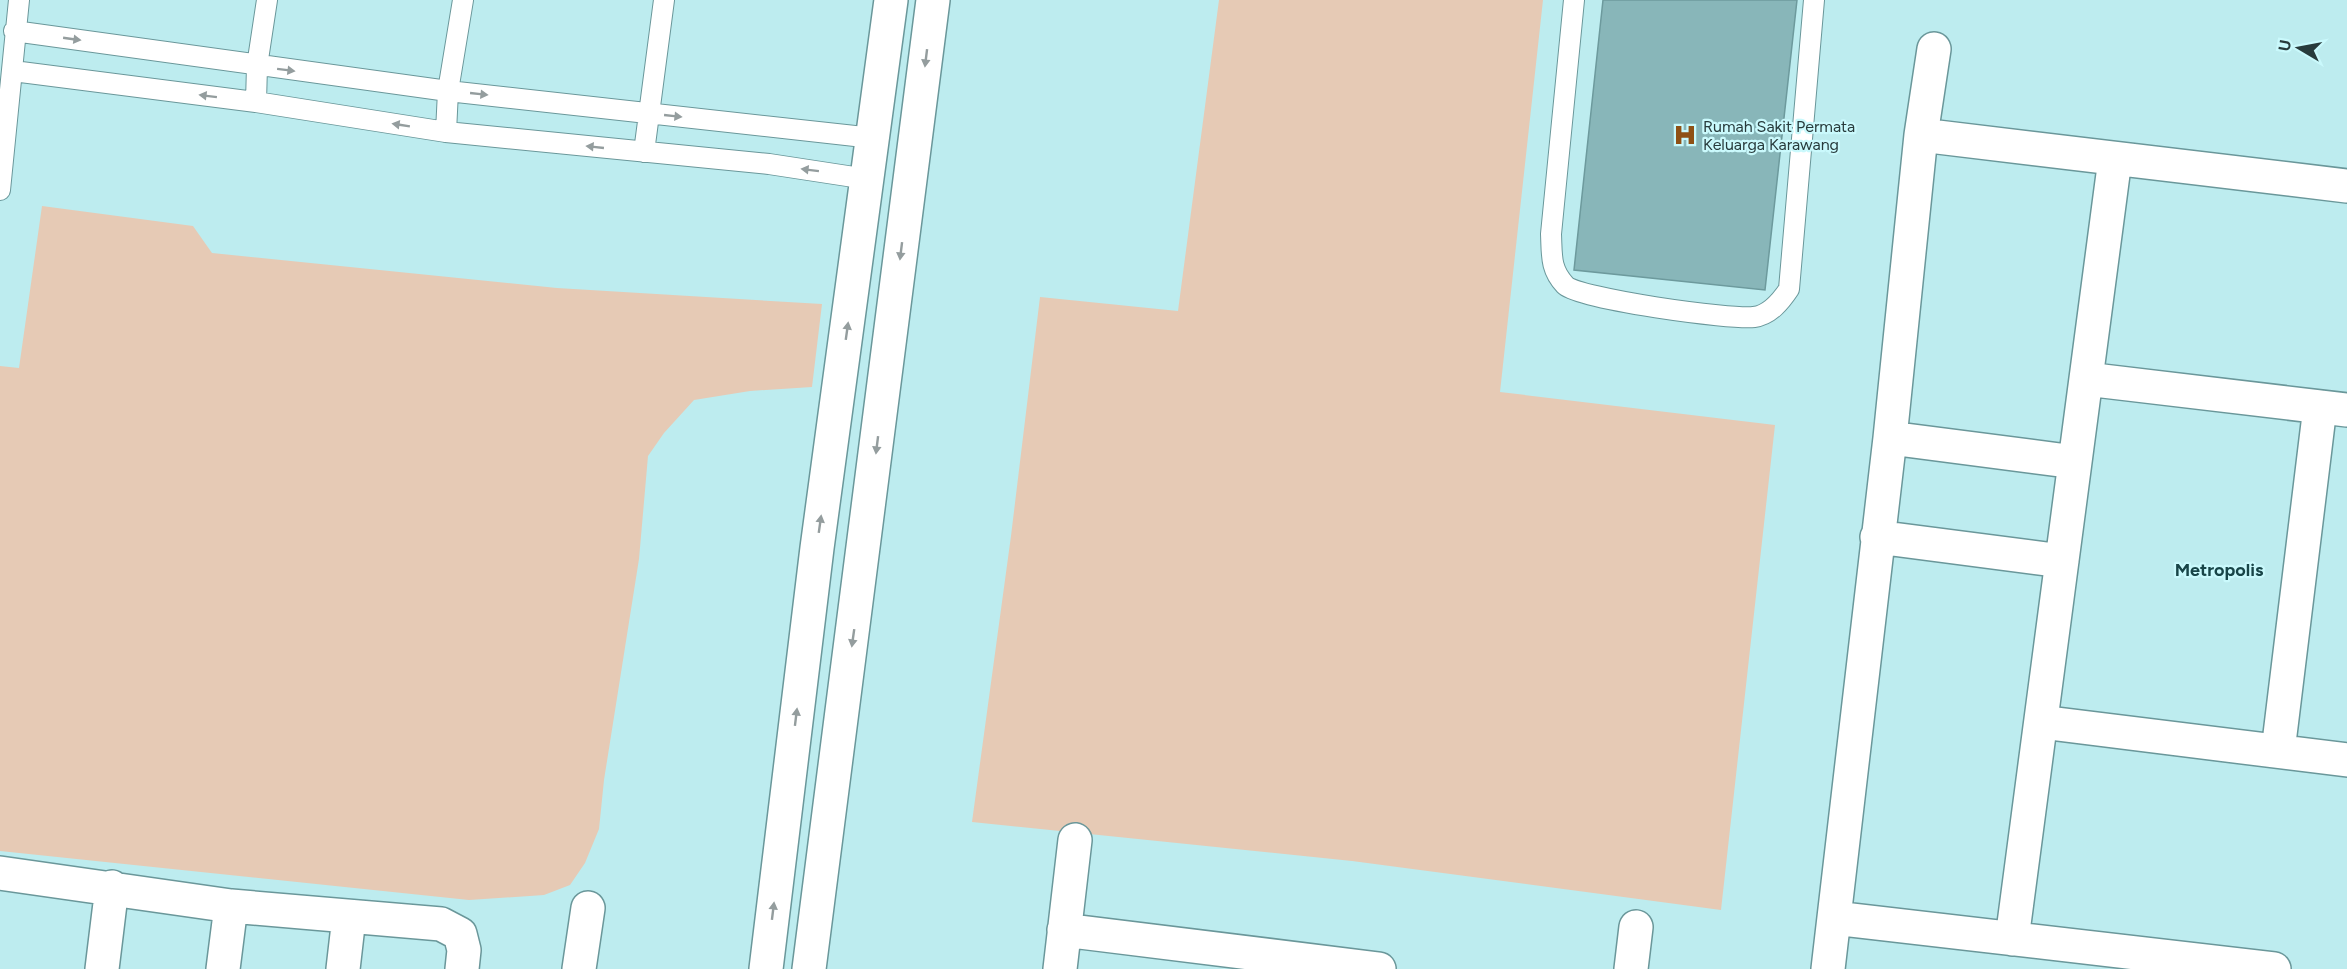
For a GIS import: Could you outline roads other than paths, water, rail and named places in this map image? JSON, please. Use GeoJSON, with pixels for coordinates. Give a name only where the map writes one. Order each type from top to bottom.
{"type":"FeatureCollection","features":[{"type":"Feature","properties":{"kind":"street"},"geometry":{"type":"LineString","coordinates":[[771,969],[766,969],[815,560],[891,0]]}},
{"type":"Feature","properties":{"kind":"street"},"geometry":{"type":"LineString","coordinates":[[809,969],[933,0]]}},
{"type":"Feature","properties":{"kind":"street"},"geometry":{"type":"LineString","coordinates":[[1828,969],[1890,438],[1921,135],[1934,49]]}},
{"type":"Feature","properties":{"kind":"street"},"geometry":{"type":"LineString","coordinates":[[1921,135],[2347,186]]}},
{"type":"Feature","properties":{"kind":"street"},"geometry":{"type":"LineString","coordinates":[[2012,939],[2115,159]]}},
{"type":"Feature","properties":{"kind":"street"},"geometry":{"type":"LineString","coordinates":[[2085,379],[2334,408],[2278,751]]}},
{"type":"Feature","properties":{"kind":"street"},"geometry":{"type":"LineString","coordinates":[[1890,438],[2075,462]]}},
{"type":"Feature","properties":{"kind":"street"},"geometry":{"type":"LineString","coordinates":[[1877,537],[2062,561]]}},
{"type":"Feature","properties":{"kind":"street"},"geometry":{"type":"LineString","coordinates":[[2041,722],[2347,760]]}},
{"type":"Feature","properties":{"kind":"street"},"geometry":{"type":"LineString","coordinates":[[1060,969],[1075,840]]}},
{"type":"Feature","properties":{"kind":"street"},"geometry":{"type":"LineString","coordinates":[[0,873],[112,887],[231,906],[441,924],[460,934],[464,950],[462,969]]}},
{"type":"Feature","properties":{"kind":"street"},"geometry":{"type":"LineString","coordinates":[[102,969],[112,887]]}},
{"type":"Feature","properties":{"kind":"street"},"geometry":{"type":"LineString","coordinates":[[223,969],[231,906]]}},
{"type":"Feature","properties":{"kind":"street"},"geometry":{"type":"LineString","coordinates":[[579,969],[588,908]]}},
{"type":"Feature","properties":{"kind":"street"},"geometry":{"type":"LineString","coordinates":[[343,969],[349,917]]}},
{"type":"Feature","properties":{"kind":"street"},"geometry":{"type":"LineString","coordinates":[[1834,918],[2274,969]]}},
{"type":"Feature","properties":{"kind":"street"},"geometry":{"type":"LineString","coordinates":[[1631,969],[1636,927]]}},
{"type":"Feature","properties":{"kind":"street"},"geometry":{"type":"LineString","coordinates":[[1064,930],[1256,962],[1379,969]]}},
{"type":"Feature","properties":{"kind":"lane"},"geometry":{"type":"LineString","coordinates":[[0,190],[14,31],[19,0]]}},
{"type":"Feature","properties":{"kind":"lane"},"geometry":{"type":"LineString","coordinates":[[256,102],[257,66],[267,0]]}},
{"type":"Feature","properties":{"kind":"lane"},"geometry":{"type":"LineString","coordinates":[[446,132],[448,91],[463,0]]}},
{"type":"Feature","properties":{"kind":"lane"},"geometry":{"type":"LineString","coordinates":[[644,152],[664,0]]}},
{"type":"Feature","properties":{"kind":"lane"},"geometry":{"type":"LineString","coordinates":[[1574,0],[1551,234],[1552,267],[1567,287],[1598,298],[1690,311],[1755,317],[1778,305],[1789,289],[1814,0]]}},
{"type":"Feature","properties":{"kind":"lane"},"geometry":{"type":"LineString","coordinates":[[14,31],[448,91],[873,138]]}},
{"type":"Feature","properties":{"kind":"lane"},"geometry":{"type":"LineString","coordinates":[[12,71],[256,102],[446,132],[769,164],[867,179]]}},
{"type":"Feature","properties":{"kind":"place","name":"Rumah Sakit Permata Keluarga Karawang"},"geometry":{"type":"Point","coordinates":[1685,135]}},
{"type":"Feature","properties":{"kind":"district","name":"Metropolis"},"geometry":{"type":"Point","coordinates":[2219,570]}}]}
